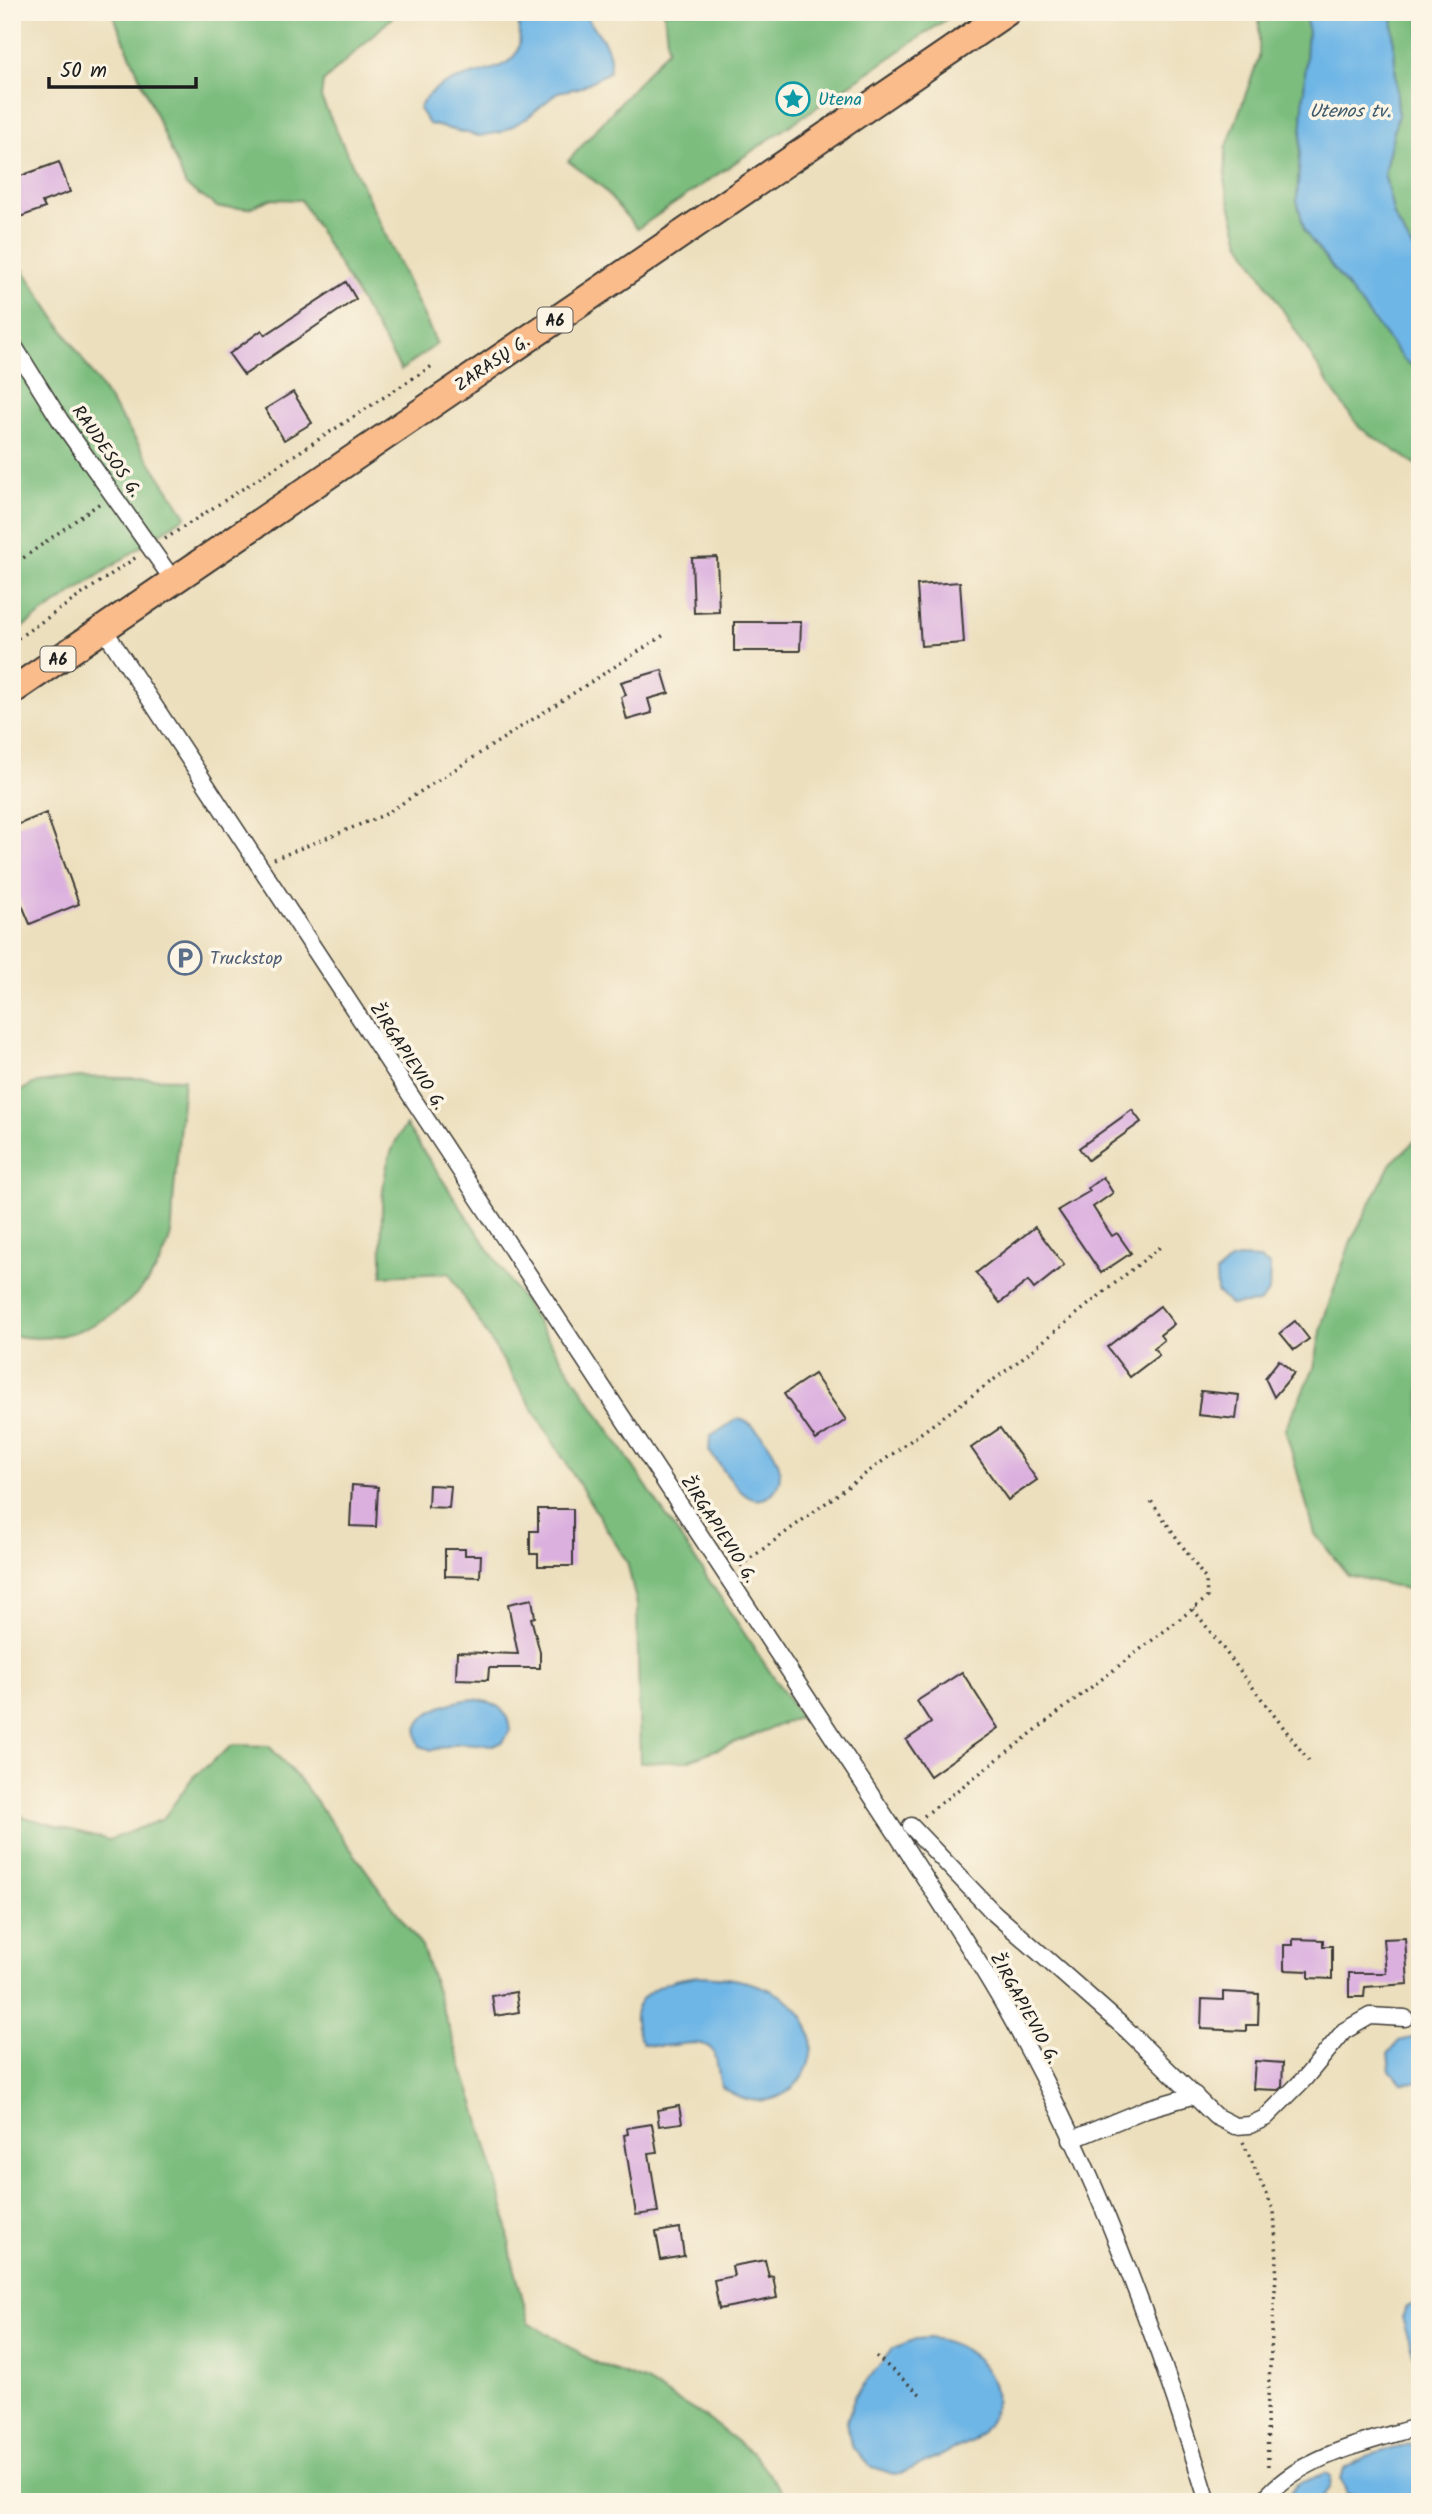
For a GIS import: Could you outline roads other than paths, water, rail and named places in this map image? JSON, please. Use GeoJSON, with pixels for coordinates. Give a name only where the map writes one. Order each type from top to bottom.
{"type":"FeatureCollection","features":[{"type":"Feature","properties":{"kind":"highway","name":"ZARASŲ G."},"geometry":{"type":"LineString","coordinates":[[12,691],[1007,12]]}},
{"type":"Feature","properties":{"kind":"street","name":"RAUDESOS G."},"geometry":{"type":"LineString","coordinates":[[12,342],[60,420],[173,580]]}},
{"type":"Feature","properties":{"kind":"street","name":"ŽIRGAPIEVIO G."},"geometry":{"type":"LineString","coordinates":[[103,628],[964,1938],[1005,2008],[1072,2140],[1165,2368],[1208,2502]]}},
{"type":"Feature","properties":{"kind":"street"},"geometry":{"type":"LineString","coordinates":[[911,1826],[993,1912],[1127,2030],[1216,2116],[1235,2126],[1250,2125],[1265,2118],[1305,2078],[1344,2031],[1370,2016],[1405,2018]]}},
{"type":"Feature","properties":{"kind":"street"},"geometry":{"type":"LineString","coordinates":[[1072,2140],[1146,2109],[1195,2095]]}},
{"type":"Feature","properties":{"kind":"street"},"geometry":{"type":"LineString","coordinates":[[1269,2498],[1286,2476],[1334,2454],[1420,2426]]}},
{"type":"Feature","properties":{"kind":"water"},"geometry":{"type":"Polygon","coordinates":[[[514,12],[583,12],[607,47],[609,72],[579,88],[558,92],[527,118],[502,132],[479,136],[429,124],[419,109],[431,93],[448,83],[504,64],[515,54],[520,37],[514,12]]]}},
{"type":"Feature","properties":{"kind":"water","name":"Utenos tv."},"geometry":{"type":"Polygon","coordinates":[[[1304,12],[1392,12],[1398,114],[1384,173],[1394,216],[1420,262],[1420,371],[1404,360],[1305,232],[1297,200],[1308,29],[1304,12]]]}},
{"type":"Feature","properties":{"kind":"water"},"geometry":{"type":"Polygon","coordinates":[[[1259,1259],[1270,1266],[1269,1292],[1259,1303],[1231,1305],[1217,1292],[1216,1273],[1231,1260],[1259,1259]]]}},
{"type":"Feature","properties":{"kind":"water"},"geometry":{"type":"Polygon","coordinates":[[[737,1419],[751,1425],[765,1439],[779,1465],[777,1486],[774,1492],[763,1499],[750,1498],[744,1494],[709,1451],[710,1437],[737,1419]]]}},
{"type":"Feature","properties":{"kind":"water"},"geometry":{"type":"Polygon","coordinates":[[[474,1699],[494,1704],[503,1712],[510,1731],[503,1742],[495,1745],[459,1743],[432,1750],[420,1746],[417,1735],[424,1717],[443,1706],[474,1699]]]}},
{"type":"Feature","properties":{"kind":"water"},"geometry":{"type":"Polygon","coordinates":[[[699,1976],[756,1985],[792,2004],[809,2030],[811,2057],[800,2080],[779,2097],[752,2100],[722,2087],[714,2054],[706,2046],[690,2043],[651,2046],[643,2043],[636,2027],[635,2014],[639,2003],[647,1994],[671,1981],[699,1976]]]}},
{"type":"Feature","properties":{"kind":"water"},"geometry":{"type":"Polygon","coordinates":[[[1420,2036],[1420,2082],[1402,2083],[1390,2070],[1388,2054],[1399,2041],[1420,2036]]]}},
{"type":"Feature","properties":{"kind":"water"},"geometry":{"type":"Polygon","coordinates":[[[1420,2301],[1420,2377],[1402,2317],[1407,2307],[1420,2301]]]}},
{"type":"Feature","properties":{"kind":"water"},"geometry":{"type":"Polygon","coordinates":[[[929,2338],[966,2350],[980,2362],[990,2376],[995,2392],[994,2408],[987,2425],[972,2441],[902,2473],[893,2474],[870,2466],[851,2445],[847,2421],[855,2396],[893,2348],[916,2339],[929,2338]]]}},
{"type":"Feature","properties":{"kind":"water"},"geometry":{"type":"Polygon","coordinates":[[[1420,2443],[1420,2495],[1384,2499],[1347,2494],[1341,2479],[1344,2469],[1367,2456],[1420,2443]]]}},
{"type":"Feature","properties":{"kind":"water"},"geometry":{"type":"Polygon","coordinates":[[[1326,2473],[1331,2476],[1330,2487],[1317,2502],[1285,2502],[1297,2484],[1326,2473]]]}},
{"type":"Feature","properties":{"kind":"place","name":"Utena"},"geometry":{"type":"Point","coordinates":[793,99]}},
{"type":"Feature","properties":{"kind":"place","name":"Truckstop"},"geometry":{"type":"Point","coordinates":[185,958]}}]}
